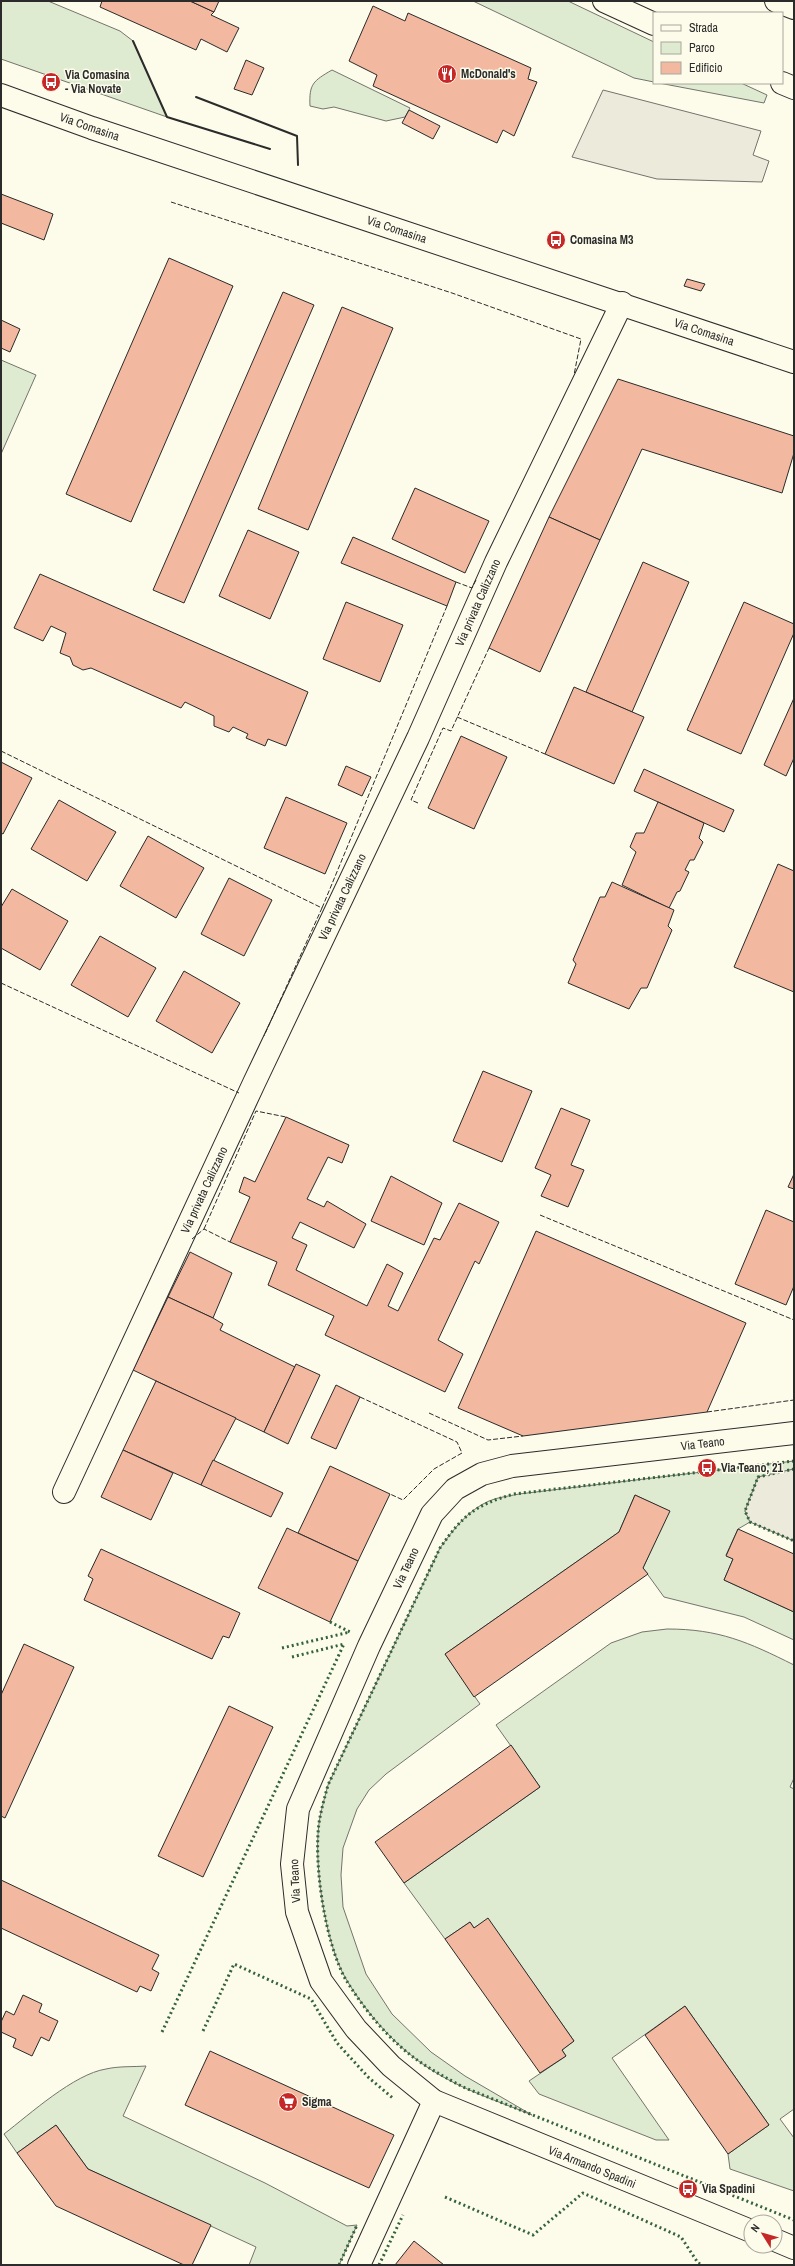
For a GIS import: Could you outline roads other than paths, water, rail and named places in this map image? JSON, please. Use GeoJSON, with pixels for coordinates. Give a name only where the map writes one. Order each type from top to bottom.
{"type":"FeatureCollection","features":[{"type":"Feature","properties":{"kind":"main road"},"geometry":{"type":"LineString","coordinates":[[604,1],[653,24]]}},
{"type":"Feature","properties":{"kind":"main road"},"geometry":{"type":"LineString","coordinates":[[776,1],[794,8]]}},
{"type":"Feature","properties":{"kind":"main road"},"geometry":{"type":"LineString","coordinates":[[783,83],[794,88]]}},
{"type":"Feature","properties":{"kind":"main road","name":"Via Comasina"},"geometry":{"type":"LineString","coordinates":[[1,95],[92,128],[622,303],[794,362]]}},
{"type":"Feature","properties":{"kind":"main road","name":"Via privata Calizzano"},"geometry":{"type":"LineString","coordinates":[[64,1492],[418,738],[496,562],[622,303]]}},
{"type":"Feature","properties":{"kind":"main road","name":"Via Teano"},"geometry":{"type":"LineString","coordinates":[[321,1981],[297,1912],[292,1864],[298,1809],[369,1646],[432,1514],[454,1489],[482,1474],[512,1466],[794,1433]]}},
{"type":"Feature","properties":{"kind":"main road","name":"Via Armando Spadini"},"geometry":{"type":"LineString","coordinates":[[321,1981],[356,2028],[391,2066],[434,2101],[743,2228]]}},
{"type":"Feature","properties":{"kind":"main road"},"geometry":{"type":"LineString","coordinates":[[359,2265],[434,2101]]}},
{"type":"Feature","properties":{"kind":"main road"},"geometry":{"type":"LineString","coordinates":[[783,2243],[794,2248]]}},
{"type":"Feature","properties":{"kind":"place","name":"McDonald's"},"geometry":{"type":"Point","coordinates":[447,74]}},
{"type":"Feature","properties":{"kind":"place","name":"Via Comasina - Via Novate"},"geometry":{"type":"Point","coordinates":[51,82]}},
{"type":"Feature","properties":{"kind":"place","name":"Comasina M3"},"geometry":{"type":"Point","coordinates":[556,240]}},
{"type":"Feature","properties":{"kind":"place","name":"Via Teano, 21"},"geometry":{"type":"Point","coordinates":[707,1468]}},
{"type":"Feature","properties":{"kind":"place","name":"Sigma"},"geometry":{"type":"Point","coordinates":[288,2102]}},
{"type":"Feature","properties":{"kind":"place","name":"Via Spadini"},"geometry":{"type":"Point","coordinates":[688,2189]}}]}
